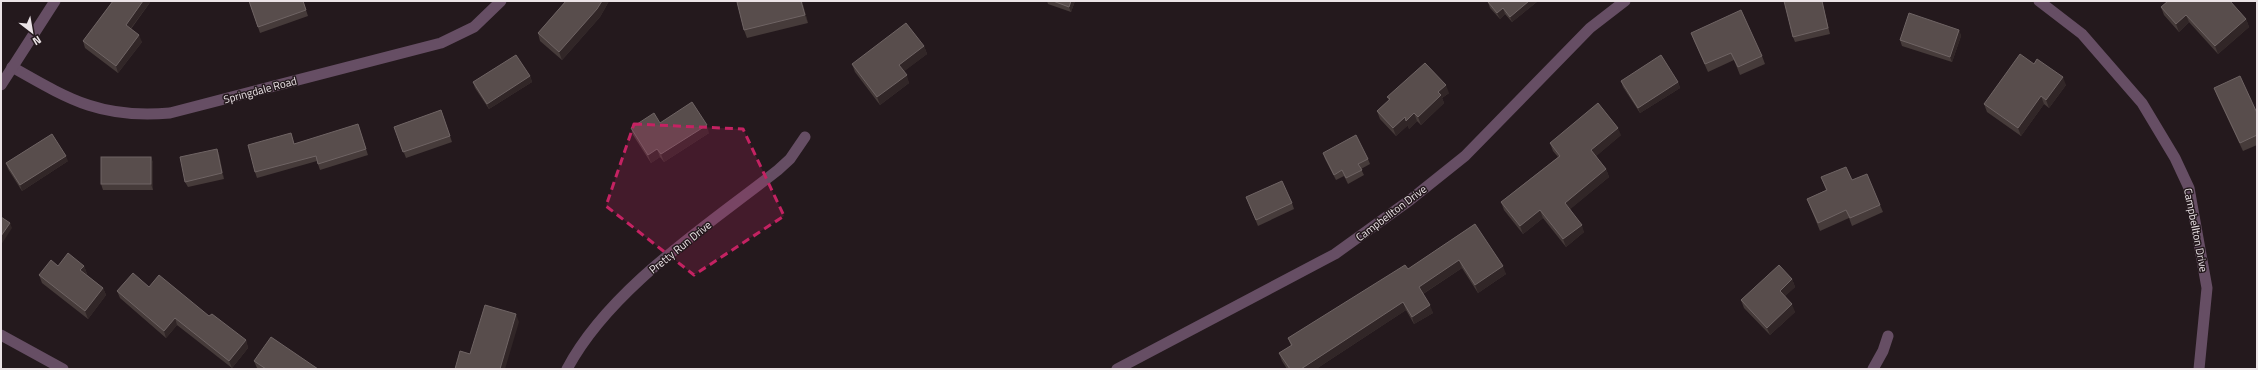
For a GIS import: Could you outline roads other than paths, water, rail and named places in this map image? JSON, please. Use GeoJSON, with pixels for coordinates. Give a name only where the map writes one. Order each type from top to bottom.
{"type":"FeatureCollection","features":[{"type":"Feature","properties":{"kind":"street"},"geometry":{"type":"LineString","coordinates":[[1,85],[55,1]]}},
{"type":"Feature","properties":{"kind":"street","name":"Springdale Road"},"geometry":{"type":"LineString","coordinates":[[12,67],[64,97],[104,111],[139,115],[170,113],[441,43],[474,27],[501,1]]}},
{"type":"Feature","properties":{"kind":"street","name":"Campbellton Drive"},"geometry":{"type":"LineString","coordinates":[[1117,369],[1335,254],[1404,205],[1465,156],[1590,28],[1625,1]]}},
{"type":"Feature","properties":{"kind":"street","name":"Campbellton Drive"},"geometry":{"type":"LineString","coordinates":[[2039,1],[2082,34],[2142,102],[2176,158],[2189,188],[2207,288],[2200,369]]}},
{"type":"Feature","properties":{"kind":"street","name":"Pretty Run Drive"},"geometry":{"type":"LineString","coordinates":[[567,369],[591,333],[612,307],[636,284],[778,170],[790,159],[805,137]]}},
{"type":"Feature","properties":{"kind":"street"},"geometry":{"type":"LineString","coordinates":[[1,335],[63,369]]}},
{"type":"Feature","properties":{"kind":"street"},"geometry":{"type":"LineString","coordinates":[[1873,369],[1883,351],[1888,336]]}}]}
